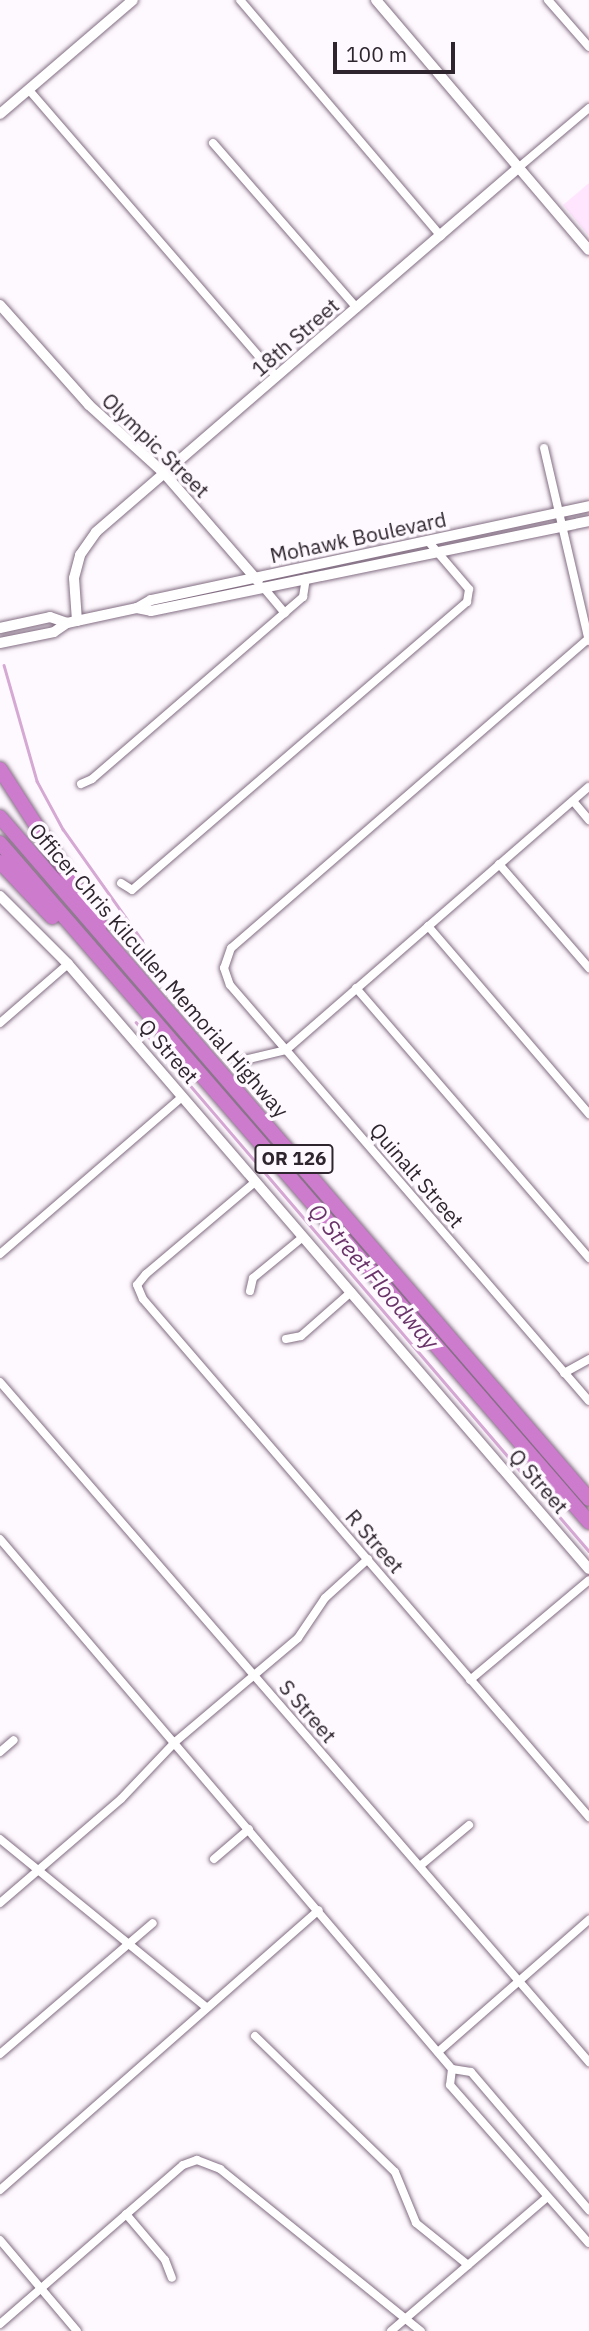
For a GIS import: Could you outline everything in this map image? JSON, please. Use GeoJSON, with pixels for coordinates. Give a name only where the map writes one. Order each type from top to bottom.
{"type":"FeatureCollection","features":[{"type":"Feature","properties":{"kind":"highway"},"geometry":{"type":"LineString","coordinates":[[0,769],[48,850],[95,914],[107,942]]}},
{"type":"Feature","properties":{"kind":"highway","name":"Officer Chris Kilcullen Memorial Highway"},"geometry":{"type":"LineString","coordinates":[[0,817],[589,1499]]}},
{"type":"Feature","properties":{"kind":"highway","name":"Officer Chris Kilcullen Memorial Highway"},"geometry":{"type":"LineString","coordinates":[[0,843],[589,1522]]}},
{"type":"Feature","properties":{"kind":"highway"},"geometry":{"type":"LineString","coordinates":[[0,862],[67,931],[87,943]]}},
{"type":"Feature","properties":{"kind":"street"},"geometry":{"type":"LineString","coordinates":[[0,114],[133,0]]}},
{"type":"Feature","properties":{"kind":"street"},"geometry":{"type":"LineString","coordinates":[[240,0],[441,236]]}},
{"type":"Feature","properties":{"kind":"street"},"geometry":{"type":"LineString","coordinates":[[376,0],[589,250]]}},
{"type":"Feature","properties":{"kind":"street"},"geometry":{"type":"LineString","coordinates":[[548,0],[589,47]]}},
{"type":"Feature","properties":{"kind":"street"},"geometry":{"type":"LineString","coordinates":[[29,89],[277,377]]}},
{"type":"Feature","properties":{"kind":"street","name":"18th Street"},"geometry":{"type":"LineString","coordinates":[[72,622],[74,578],[80,555],[96,533],[589,108]]}},
{"type":"Feature","properties":{"kind":"street"},"geometry":{"type":"LineString","coordinates":[[213,143],[357,308]]}},
{"type":"Feature","properties":{"kind":"street","name":"Olympic Street"},"geometry":{"type":"LineString","coordinates":[[0,305],[89,405],[164,473],[285,613]]}},
{"type":"Feature","properties":{"kind":"street"},"geometry":{"type":"LineString","coordinates":[[544,448],[589,640]]}},
{"type":"Feature","properties":{"kind":"street","name":"Mohawk Boulevard"},"geometry":{"type":"LineString","coordinates":[[0,643],[54,632],[72,622],[137,608],[151,600],[589,506]]}},
{"type":"Feature","properties":{"kind":"street","name":"Mohawk Boulevard"},"geometry":{"type":"LineString","coordinates":[[137,608],[152,611],[589,521]]}},
{"type":"Feature","properties":{"kind":"street"},"geometry":{"type":"LineString","coordinates":[[121,883],[132,890],[467,602],[469,589],[428,541]]}},
{"type":"Feature","properties":{"kind":"street"},"geometry":{"type":"LineString","coordinates":[[81,783],[92,779],[285,613],[305,594],[306,578]]}},
{"type":"Feature","properties":{"kind":"street","name":"Mohawk Boulevard"},"geometry":{"type":"LineString","coordinates":[[0,628],[50,617],[72,622]]}},
{"type":"Feature","properties":{"kind":"street","name":"Quinalt Street"},"geometry":{"type":"LineString","coordinates":[[589,640],[231,948],[225,968],[230,985],[589,1401]]}},
{"type":"Feature","properties":{"kind":"street"},"geometry":{"type":"LineString","coordinates":[[236,1062],[286,1049],[589,787]]}},
{"type":"Feature","properties":{"kind":"street"},"geometry":{"type":"LineString","coordinates":[[573,801],[589,820]]}},
{"type":"Feature","properties":{"kind":"street"},"geometry":{"type":"LineString","coordinates":[[499,864],[589,968]]}},
{"type":"Feature","properties":{"kind":"street","name":"Q Street"},"geometry":{"type":"LineString","coordinates":[[0,896],[68,964],[589,1569]]}},
{"type":"Feature","properties":{"kind":"street"},"geometry":{"type":"LineString","coordinates":[[428,926],[589,1114]]}},
{"type":"Feature","properties":{"kind":"street"},"geometry":{"type":"LineString","coordinates":[[0,1023],[68,964]]}},
{"type":"Feature","properties":{"kind":"street"},"geometry":{"type":"LineString","coordinates":[[356,988],[589,1258]]}},
{"type":"Feature","properties":{"kind":"street"},"geometry":{"type":"LineString","coordinates":[[0,1254],[183,1097]]}},
{"type":"Feature","properties":{"kind":"street","name":"R Street"},"geometry":{"type":"LineString","coordinates":[[255,1182],[137,1285],[143,1298],[589,1817]]}},
{"type":"Feature","properties":{"kind":"street"},"geometry":{"type":"LineString","coordinates":[[250,1291],[253,1278],[303,1237]]}},
{"type":"Feature","properties":{"kind":"street"},"geometry":{"type":"LineString","coordinates":[[286,1339],[301,1336],[351,1292]]}},
{"type":"Feature","properties":{"kind":"street"},"geometry":{"type":"LineString","coordinates":[[565,1373],[589,1359]]}},
{"type":"Feature","properties":{"kind":"street","name":"S Street"},"geometry":{"type":"LineString","coordinates":[[0,1382],[589,2062]]}},
{"type":"Feature","properties":{"kind":"street"},"geometry":{"type":"LineString","coordinates":[[0,1539],[452,2069],[471,2071],[589,2210]]}},
{"type":"Feature","properties":{"kind":"street"},"geometry":{"type":"LineString","coordinates":[[0,1903],[121,1800],[175,1742],[298,1638],[325,1598],[368,1559]]}},
{"type":"Feature","properties":{"kind":"street"},"geometry":{"type":"LineString","coordinates":[[470,1680],[589,1580]]}},
{"type":"Feature","properties":{"kind":"street"},"geometry":{"type":"LineString","coordinates":[[0,1752],[14,1740]]}},
{"type":"Feature","properties":{"kind":"street"},"geometry":{"type":"LineString","coordinates":[[420,1866],[470,1825]]}},
{"type":"Feature","properties":{"kind":"street"},"geometry":{"type":"LineString","coordinates":[[214,1859],[249,1829]]}},
{"type":"Feature","properties":{"kind":"street"},"geometry":{"type":"LineString","coordinates":[[0,1839],[206,2007]]}},
{"type":"Feature","properties":{"kind":"street"},"geometry":{"type":"LineString","coordinates":[[0,2190],[319,1910]]}},
{"type":"Feature","properties":{"kind":"street"},"geometry":{"type":"LineString","coordinates":[[438,2052],[589,1920]]}},
{"type":"Feature","properties":{"kind":"street"},"geometry":{"type":"LineString","coordinates":[[0,2054],[153,1923]]}},
{"type":"Feature","properties":{"kind":"street"},"geometry":{"type":"LineString","coordinates":[[256,2036],[395,2172],[416,2223],[468,2266]]}},
{"type":"Feature","properties":{"kind":"street"},"geometry":{"type":"LineString","coordinates":[[452,2069],[450,2085],[546,2198],[589,2243]]}},
{"type":"Feature","properties":{"kind":"street"},"geometry":{"type":"LineString","coordinates":[[0,2324],[183,2165],[197,2160],[220,2169],[422,2331]]}},
{"type":"Feature","properties":{"kind":"street"},"geometry":{"type":"LineString","coordinates":[[391,2331],[546,2198]]}},
{"type":"Feature","properties":{"kind":"street"},"geometry":{"type":"LineString","coordinates":[[126,2214],[165,2260],[172,2278]]}},
{"type":"Feature","properties":{"kind":"street"},"geometry":{"type":"LineString","coordinates":[[0,2240],[77,2331]]}},
{"type":"Feature","properties":{"kind":"shaded area"},"geometry":{"type":"Polygon","coordinates":[[[589,183],[589,236],[563,205],[589,183]]]}},
{"type":"Feature","properties":{"kind":"waterway","name":"Q Street Floodway"},"geometry":{"type":"LineString","coordinates":[[4,665],[37,781],[63,829],[142,940],[150,962]]}},
{"type":"Feature","properties":{"kind":"waterway","name":"Q Street Floodway"},"geometry":{"type":"LineString","coordinates":[[136,1022],[589,1551]]}}]}
